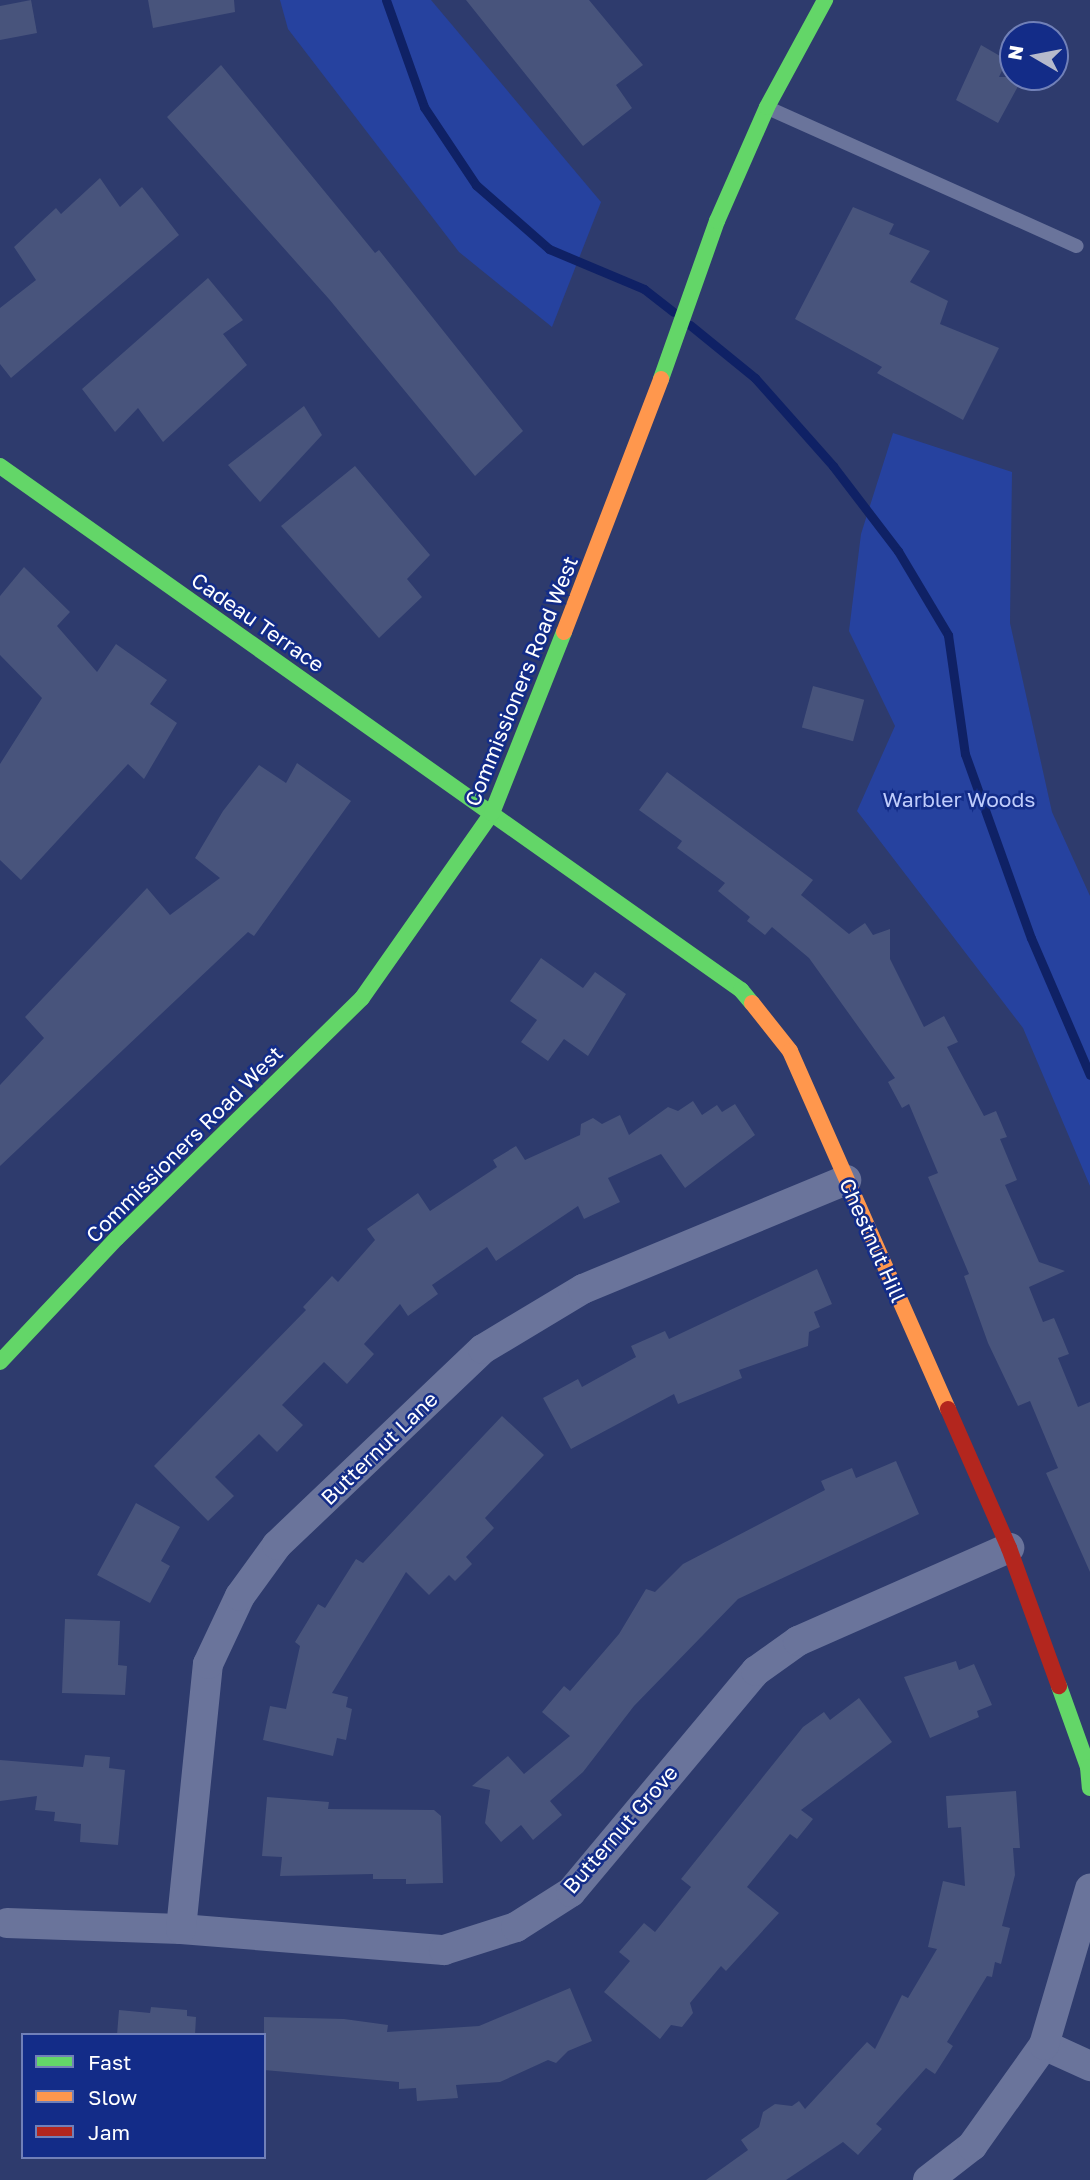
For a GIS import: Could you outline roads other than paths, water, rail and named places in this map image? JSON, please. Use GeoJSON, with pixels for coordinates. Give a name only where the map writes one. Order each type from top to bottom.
{"type":"FeatureCollection","features":[{"type":"Feature","properties":{"kind":"street","name":"Commissioners Road West"},"geometry":{"type":"LineString","coordinates":[[0,1362],[117,1238],[362,998],[492,813],[622,487],[717,221],[767,107],[825,0]]}},
{"type":"Feature","properties":{"kind":"street","name":"Cadeau Terrace"},"geometry":{"type":"LineString","coordinates":[[0,466],[492,813]]}},
{"type":"Feature","properties":{"kind":"street","name":"Chestnut Hill"},"geometry":{"type":"LineString","coordinates":[[492,813],[741,990],[790,1051],[1009,1548],[1088,1767],[1090,1788]]}},
{"type":"Feature","properties":{"kind":"street","name":"Butternut Lane"},"geometry":{"type":"LineString","coordinates":[[181,1928],[208,1664],[240,1596],[277,1545],[483,1349],[583,1289],[846,1180]]}},
{"type":"Feature","properties":{"kind":"street","name":"Butternut Grove"},"geometry":{"type":"LineString","coordinates":[[7,1923],[181,1928],[444,1950],[516,1927],[570,1892],[756,1671],[798,1641],[1009,1548]]}},
{"type":"Feature","properties":{"kind":"street"},"geometry":{"type":"LineString","coordinates":[[928,2180],[972,2146],[1045,2045],[1090,1889]]}},
{"type":"Feature","properties":{"kind":"street"},"geometry":{"type":"LineString","coordinates":[[1045,2045],[1090,2066]]}},
{"type":"Feature","properties":{"kind":"lane"},"geometry":{"type":"LineString","coordinates":[[767,107],[1076,246]]}},
{"type":"Feature","properties":{"kind":"waterway"},"geometry":{"type":"LineString","coordinates":[[386,0],[424,107],[476,185],[549,249],[644,289],[673,312]]}},
{"type":"Feature","properties":{"kind":"waterway"},"geometry":{"type":"LineString","coordinates":[[690,325],[755,378],[833,466],[898,551],[948,635],[965,754],[1031,938],[1090,1075]]}},
{"type":"Feature","properties":{"kind":"park label","name":"Warbler Woods"},"geometry":{"type":"Point","coordinates":[959,799]}}]}
